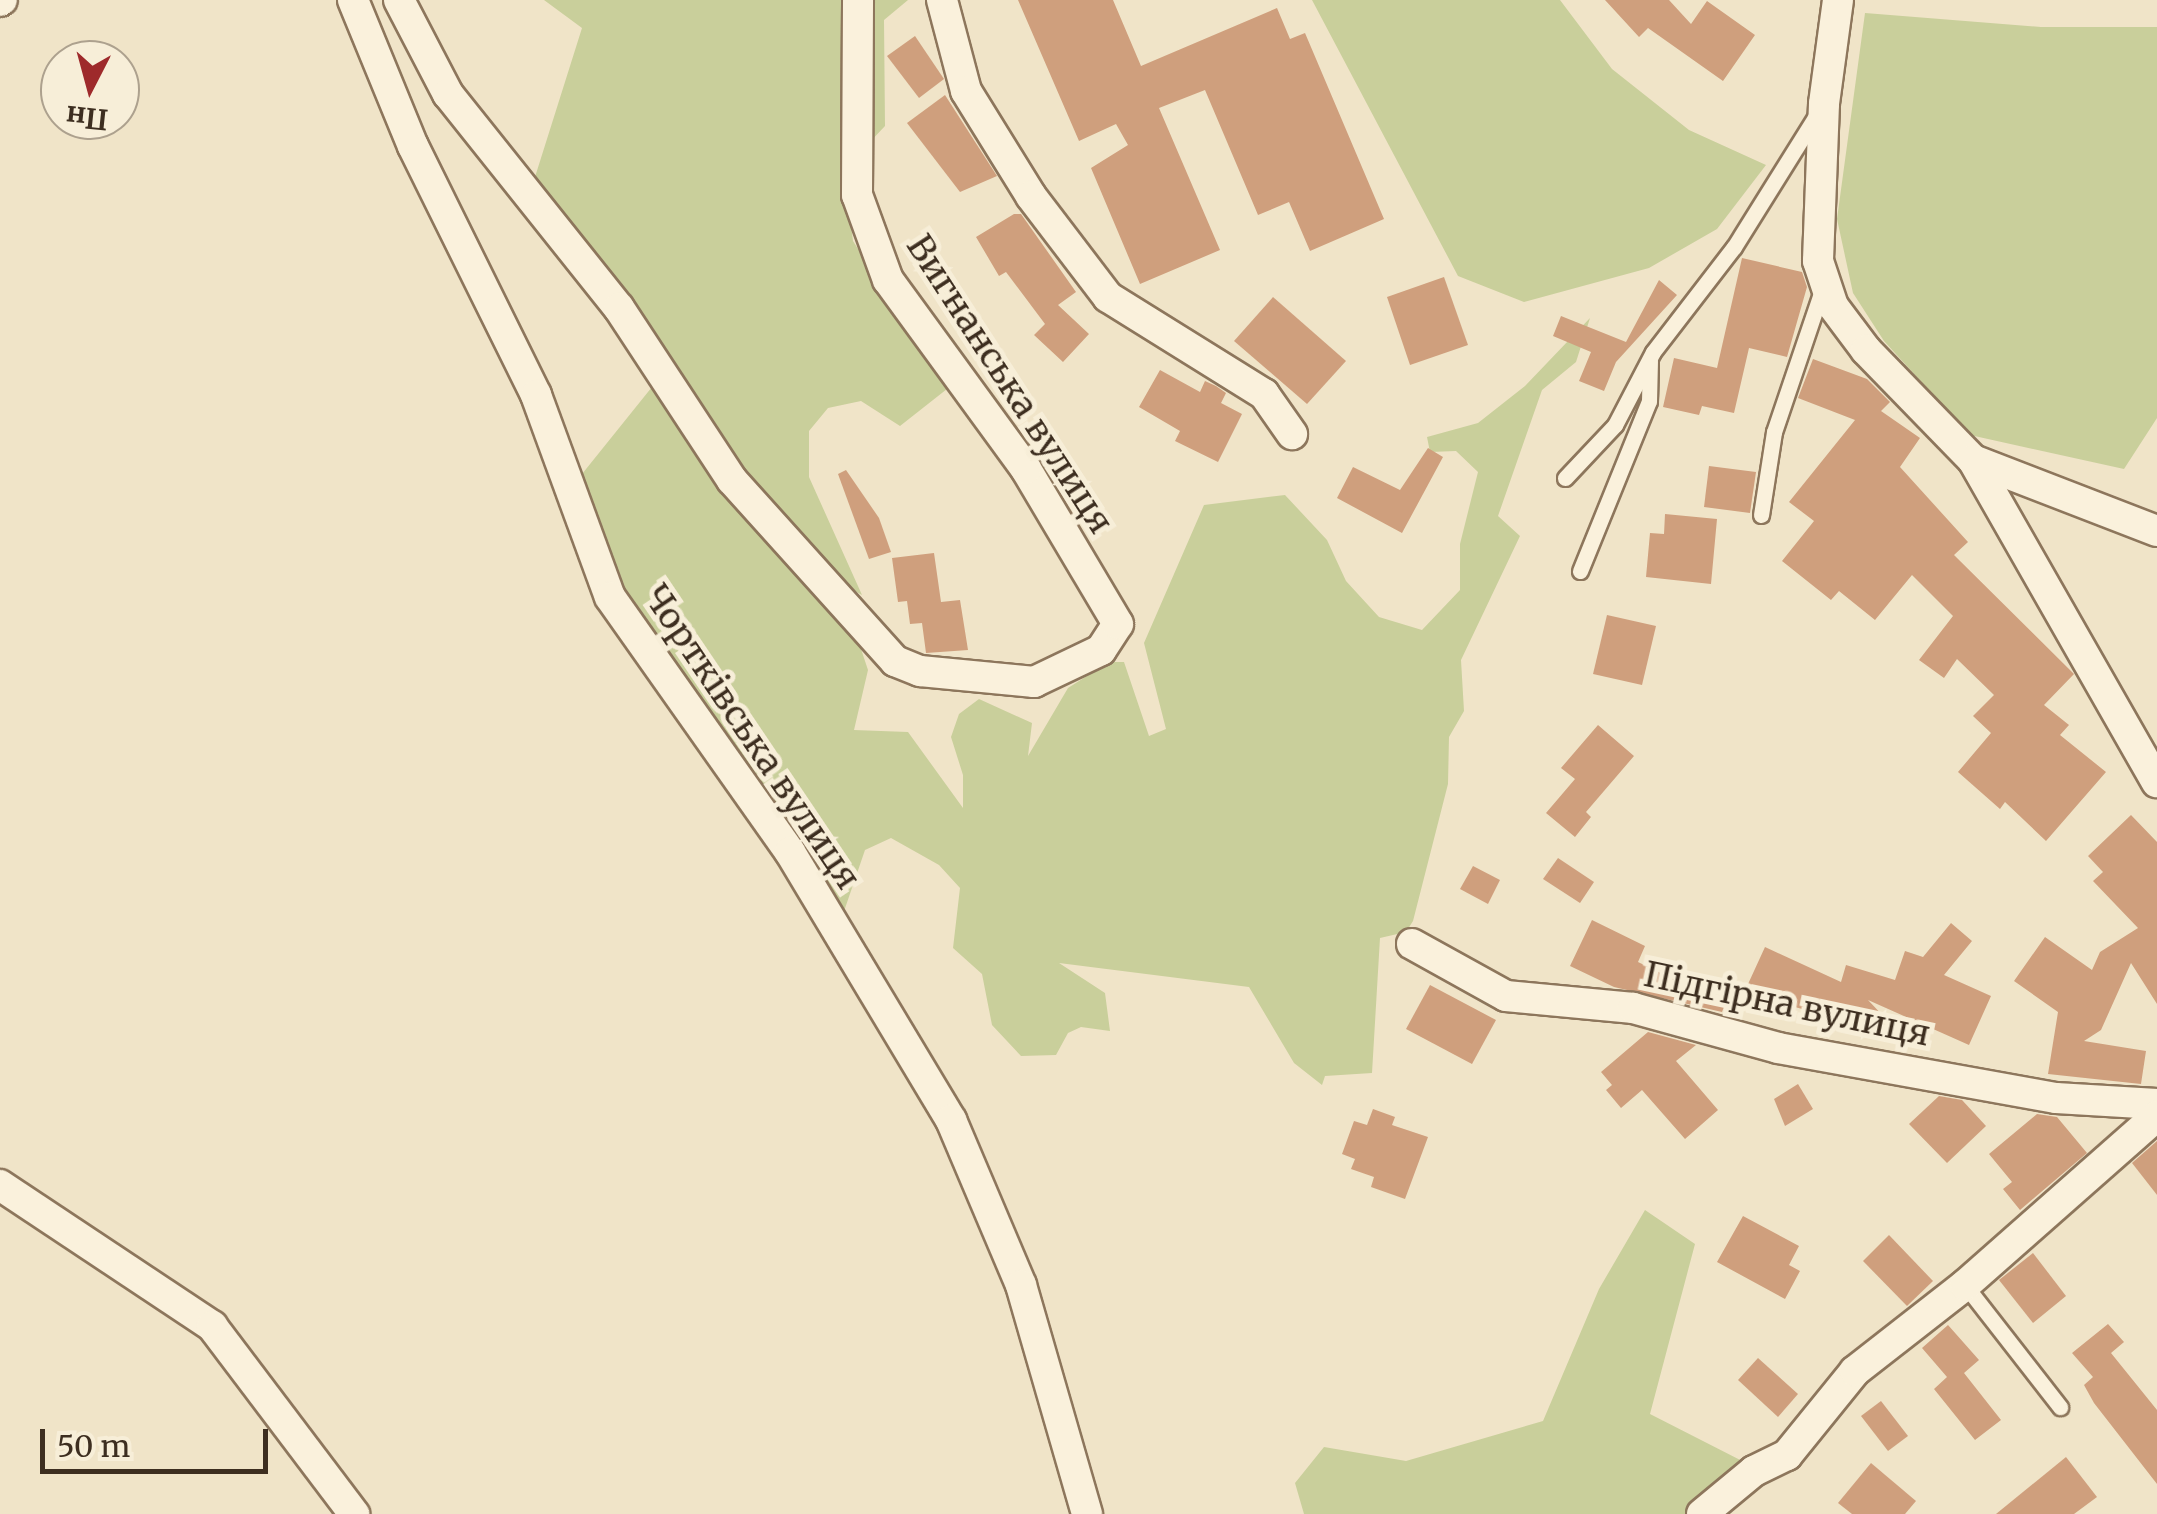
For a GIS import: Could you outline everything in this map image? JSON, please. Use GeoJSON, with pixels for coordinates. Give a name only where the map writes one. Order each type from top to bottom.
{"type":"FeatureCollection","features":[{"type":"Feature","properties":{"kind":"street","name":"Чортківська вулиця"},"geometry":{"type":"LineString","coordinates":[[353,0],[413,146],[536,395],[610,597],[790,852],[951,1120],[1021,1285],[1066,1424],[1087,1514]]}},
{"type":"Feature","properties":{"kind":"street","name":"Вигнанська вулиця"},"geometry":{"type":"LineString","coordinates":[[399,0],[448,94],[619,308],[732,480],[895,661],[920,671],[1034,682],[1100,650],[1118,624],[1026,469],[888,280],[856,195],[858,0]]}},
{"type":"Feature","properties":{"kind":"street"},"geometry":{"type":"LineString","coordinates":[[942,0],[966,92],[1031,196],[1108,297],[1264,394],[1292,434]]}},
{"type":"Feature","properties":{"kind":"street"},"geometry":{"type":"LineString","coordinates":[[1838,0],[1824,104],[1818,260],[1824,284],[1848,330],[1973,460],[2157,782]]}},
{"type":"Feature","properties":{"kind":"street"},"geometry":{"type":"LineString","coordinates":[[1973,460],[2157,531]]}},
{"type":"Feature","properties":{"kind":"street","name":"Підгірна вулиця"},"geometry":{"type":"LineString","coordinates":[[1412,944],[1506,996],[1633,1008],[1778,1048],[2056,1098],[2157,1104]]}},
{"type":"Feature","properties":{"kind":"street"},"geometry":{"type":"LineString","coordinates":[[1702,1514],[1754,1472],[1787,1455],[1855,1371],[1966,1285],[2157,1116]]}},
{"type":"Feature","properties":{"kind":"street"},"geometry":{"type":"LineString","coordinates":[[0,1185],[212,1326],[354,1514]]}},
{"type":"Feature","properties":{"kind":"lane"},"geometry":{"type":"LineString","coordinates":[[1566,478],[1615,424],[1650,357],[1734,247],[1824,104]]}},
{"type":"Feature","properties":{"kind":"lane"},"geometry":{"type":"LineString","coordinates":[[1761,515],[1774,432],[1824,284]]}},
{"type":"Feature","properties":{"kind":"lane"},"geometry":{"type":"LineString","coordinates":[[1580,571],[1650,401],[1650,357]]}},
{"type":"Feature","properties":{"kind":"lane"},"geometry":{"type":"LineString","coordinates":[[1966,1285],[2060,1407]]}},
{"type":"Feature","properties":{"kind":"green space"},"geometry":{"type":"Polygon","coordinates":[[[544,0],[908,0],[884,20],[885,126],[850,163],[848,202],[853,241],[947,389],[900,426],[861,401],[828,408],[809,431],[809,477],[862,595],[842,584],[755,494],[656,340],[535,177],[582,28],[544,0]]]}},
{"type":"Feature","properties":{"kind":"green space"},"geometry":{"type":"Polygon","coordinates":[[[1312,0],[1560,0],[1612,69],[1689,130],[1766,165],[1717,229],[1649,268],[1524,302],[1458,276],[1312,0]]]}},
{"type":"Feature","properties":{"kind":"green space"},"geometry":{"type":"Polygon","coordinates":[[[1865,13],[2041,27],[2157,27],[2157,418],[2124,469],[1970,435],[1884,341],[1853,293],[1837,219],[1865,13]]]}},
{"type":"Feature","properties":{"kind":"green space"},"geometry":{"type":"Polygon","coordinates":[[[1590,318],[1576,362],[1542,390],[1498,516],[1520,536],[1461,660],[1464,711],[1449,737],[1448,784],[1413,921],[1406,932],[1380,938],[1372,1073],[1325,1076],[1322,1085],[1294,1063],[1249,987],[1059,963],[1105,993],[1110,1031],[1081,1027],[1068,1033],[1056,1055],[1021,1056],[992,1025],[982,974],[953,948],[960,888],[939,865],[891,838],[865,850],[841,920],[613,592],[574,484],[656,382],[853,625],[868,670],[854,730],[908,732],[963,808],[963,775],[951,737],[959,714],[979,699],[1032,723],[1028,756],[1068,688],[1109,662],[1124,662],[1149,736],[1166,729],[1144,643],[1204,505],[1285,495],[1327,540],[1346,581],[1379,617],[1422,630],[1460,590],[1460,544],[1478,472],[1456,451],[1430,452],[1427,437],[1478,423],[1525,386],[1590,318]]]}},
{"type":"Feature","properties":{"kind":"green space"},"geometry":{"type":"Polygon","coordinates":[[[1645,1210],[1695,1244],[1650,1414],[1750,1465],[1693,1514],[1304,1514],[1295,1483],[1324,1447],[1406,1461],[1543,1421],[1599,1289],[1645,1210]]]}},
{"type":"Feature","properties":{"kind":"building"},"geometry":{"type":"Polygon","coordinates":[[[1018,0],[1113,0],[1141,66],[1277,8],[1290,39],[1305,33],[1384,219],[1310,251],[1289,202],[1258,215],[1205,90],[1159,108],[1220,250],[1140,284],[1091,168],[1128,145],[1116,124],[1079,141],[1018,0]]]}},
{"type":"Feature","properties":{"kind":"building"},"geometry":{"type":"Polygon","coordinates":[[[1605,0],[1669,0],[1691,24],[1707,1],[1755,35],[1723,81],[1648,28],[1639,37],[1605,0]]]}},
{"type":"Feature","properties":{"kind":"building"},"geometry":{"type":"Polygon","coordinates":[[[915,36],[944,79],[919,98],[887,56],[915,36]]]}},
{"type":"Feature","properties":{"kind":"building"},"geometry":{"type":"Polygon","coordinates":[[[945,95],[997,176],[960,192],[907,123],[945,95]]]}},
{"type":"Feature","properties":{"kind":"building"},"geometry":{"type":"Polygon","coordinates":[[[1014,214],[1021,214],[1076,292],[1058,305],[1089,334],[1063,362],[1034,335],[1045,324],[1006,272],[999,276],[976,237],[1014,214]]]}},
{"type":"Feature","properties":{"kind":"building"},"geometry":{"type":"Polygon","coordinates":[[[1742,258],[1802,272],[1807,287],[1787,357],[1749,348],[1734,413],[1702,406],[1699,415],[1663,407],[1674,358],[1717,368],[1742,258]]]}},
{"type":"Feature","properties":{"kind":"building"},"geometry":{"type":"Polygon","coordinates":[[[1444,277],[1468,345],[1410,365],[1387,297],[1444,277]]]}},
{"type":"Feature","properties":{"kind":"building"},"geometry":{"type":"Polygon","coordinates":[[[1659,280],[1677,295],[1616,362],[1604,391],[1579,381],[1591,352],[1553,336],[1561,316],[1626,342],[1659,280]]]}},
{"type":"Feature","properties":{"kind":"building"},"geometry":{"type":"Polygon","coordinates":[[[1273,297],[1346,361],[1307,404],[1234,341],[1273,297]]]}},
{"type":"Feature","properties":{"kind":"building"},"geometry":{"type":"Polygon","coordinates":[[[1813,359],[1867,379],[1890,402],[1881,411],[1920,438],[1900,467],[1968,542],[1954,555],[2074,674],[2044,705],[2069,725],[2060,735],[2106,772],[2046,841],[2005,802],[2000,809],[1958,772],[1991,733],[1973,716],[1994,695],[1957,659],[1944,678],[1919,660],[1953,616],[1912,575],[1875,620],[1839,591],[1831,600],[1782,561],[1814,521],[1789,502],[1855,420],[1798,398],[1813,359]]]}},
{"type":"Feature","properties":{"kind":"building"},"geometry":{"type":"Polygon","coordinates":[[[1160,370],[1200,392],[1205,381],[1216,386],[1226,393],[1221,403],[1242,414],[1218,462],[1175,441],[1180,431],[1139,407],[1160,370]]]}},
{"type":"Feature","properties":{"kind":"building"},"geometry":{"type":"Polygon","coordinates":[[[1428,448],[1443,457],[1402,533],[1337,498],[1353,467],[1400,490],[1428,448]]]}},
{"type":"Feature","properties":{"kind":"building"},"geometry":{"type":"Polygon","coordinates":[[[1709,466],[1756,472],[1750,513],[1704,507],[1709,466]]]}},
{"type":"Feature","properties":{"kind":"building"},"geometry":{"type":"Polygon","coordinates":[[[846,470],[879,518],[891,552],[869,559],[838,474],[846,470]]]}},
{"type":"Feature","properties":{"kind":"building"},"geometry":{"type":"Polygon","coordinates":[[[1665,514],[1717,519],[1711,584],[1646,577],[1650,533],[1664,534],[1665,514]]]}},
{"type":"Feature","properties":{"kind":"building"},"geometry":{"type":"Polygon","coordinates":[[[934,553],[941,602],[960,600],[968,650],[926,653],[922,623],[910,624],[907,601],[898,602],[892,558],[934,553]]]}},
{"type":"Feature","properties":{"kind":"building"},"geometry":{"type":"Polygon","coordinates":[[[1607,615],[1656,626],[1642,685],[1593,674],[1607,615]]]}},
{"type":"Feature","properties":{"kind":"building"},"geometry":{"type":"Polygon","coordinates":[[[1598,725],[1634,756],[1586,812],[1591,817],[1575,837],[1546,813],[1575,779],[1561,768],[1598,725]]]}},
{"type":"Feature","properties":{"kind":"building"},"geometry":{"type":"Polygon","coordinates":[[[2131,815],[2157,842],[2157,1004],[2131,963],[2101,1030],[2084,1041],[2146,1051],[2141,1084],[2048,1074],[2058,1012],[2014,981],[2045,937],[2092,970],[2100,952],[2138,928],[2093,881],[2103,872],[2088,856],[2131,815]]]}},
{"type":"Feature","properties":{"kind":"building"},"geometry":{"type":"Polygon","coordinates":[[[1558,858],[1594,882],[1580,903],[1543,879],[1558,858]]]}},
{"type":"Feature","properties":{"kind":"building"},"geometry":{"type":"Polygon","coordinates":[[[1473,866],[1500,880],[1488,904],[1460,889],[1473,866]]]}},
{"type":"Feature","properties":{"kind":"building"},"geometry":{"type":"Polygon","coordinates":[[[1592,920],[1645,946],[1638,962],[1725,1004],[1722,1012],[1614,987],[1570,966],[1592,920]]]}},
{"type":"Feature","properties":{"kind":"building"},"geometry":{"type":"Polygon","coordinates":[[[1951,923],[1972,941],[1944,975],[1991,996],[1969,1045],[1868,1000],[1904,1038],[1795,1007],[1790,1017],[1743,995],[1765,947],[1841,982],[1846,965],[1895,980],[1905,951],[1923,957],[1951,923]]]}},
{"type":"Feature","properties":{"kind":"building"},"geometry":{"type":"Polygon","coordinates":[[[1430,985],[1496,1020],[1472,1064],[1406,1029],[1430,985]]]}},
{"type":"Feature","properties":{"kind":"building"},"geometry":{"type":"Polygon","coordinates":[[[1648,1032],[1696,1045],[1676,1061],[1718,1110],[1685,1139],[1642,1090],[1621,1108],[1606,1090],[1612,1085],[1601,1072],[1648,1032]]]}},
{"type":"Feature","properties":{"kind":"building"},"geometry":{"type":"Polygon","coordinates":[[[1798,1084],[1813,1109],[1785,1126],[1774,1099],[1798,1084]]]}},
{"type":"Feature","properties":{"kind":"building"},"geometry":{"type":"Polygon","coordinates":[[[1939,1096],[1962,1100],[1986,1126],[1947,1163],[1909,1124],[1939,1096]]]}},
{"type":"Feature","properties":{"kind":"building"},"geometry":{"type":"Polygon","coordinates":[[[1373,1109],[1395,1117],[1392,1125],[1428,1137],[1405,1199],[1371,1187],[1374,1177],[1351,1169],[1355,1159],[1342,1154],[1354,1121],[1367,1125],[1373,1109]]]}},
{"type":"Feature","properties":{"kind":"building"},"geometry":{"type":"Polygon","coordinates":[[[2037,1114],[2057,1117],[2087,1153],[2020,1210],[2003,1189],[2012,1182],[1989,1154],[2037,1114]]]}},
{"type":"Feature","properties":{"kind":"building"},"geometry":{"type":"Polygon","coordinates":[[[2157,1141],[2157,1195],[2132,1163],[2157,1141]]]}},
{"type":"Feature","properties":{"kind":"building"},"geometry":{"type":"Polygon","coordinates":[[[1743,1216],[1799,1246],[1789,1265],[1800,1271],[1785,1299],[1717,1262],[1743,1216]]]}},
{"type":"Feature","properties":{"kind":"building"},"geometry":{"type":"Polygon","coordinates":[[[1889,1235],[1933,1281],[1907,1306],[1863,1261],[1889,1235]]]}},
{"type":"Feature","properties":{"kind":"building"},"geometry":{"type":"Polygon","coordinates":[[[2033,1253],[2066,1296],[2033,1323],[1999,1280],[2033,1253]]]}},
{"type":"Feature","properties":{"kind":"building"},"geometry":{"type":"Polygon","coordinates":[[[2108,1324],[2124,1342],[2111,1353],[2157,1410],[2157,1484],[2094,1403],[2084,1385],[2093,1377],[2072,1353],[2108,1324]]]}},
{"type":"Feature","properties":{"kind":"building"},"geometry":{"type":"Polygon","coordinates":[[[1948,1325],[1979,1360],[1964,1373],[2001,1420],[1975,1440],[1934,1389],[1947,1377],[1922,1348],[1948,1325]]]}},
{"type":"Feature","properties":{"kind":"building"},"geometry":{"type":"Polygon","coordinates":[[[1758,1358],[1798,1394],[1778,1417],[1738,1380],[1758,1358]]]}},
{"type":"Feature","properties":{"kind":"building"},"geometry":{"type":"Polygon","coordinates":[[[1881,1401],[1908,1436],[1888,1451],[1861,1416],[1881,1401]]]}},
{"type":"Feature","properties":{"kind":"building"},"geometry":{"type":"Polygon","coordinates":[[[2066,1457],[2097,1497],[2074,1514],[1996,1514],[2066,1457]]]}},
{"type":"Feature","properties":{"kind":"building"},"geometry":{"type":"Polygon","coordinates":[[[1871,1463],[1916,1501],[1905,1514],[1852,1514],[1838,1503],[1871,1463]]]}}]}
